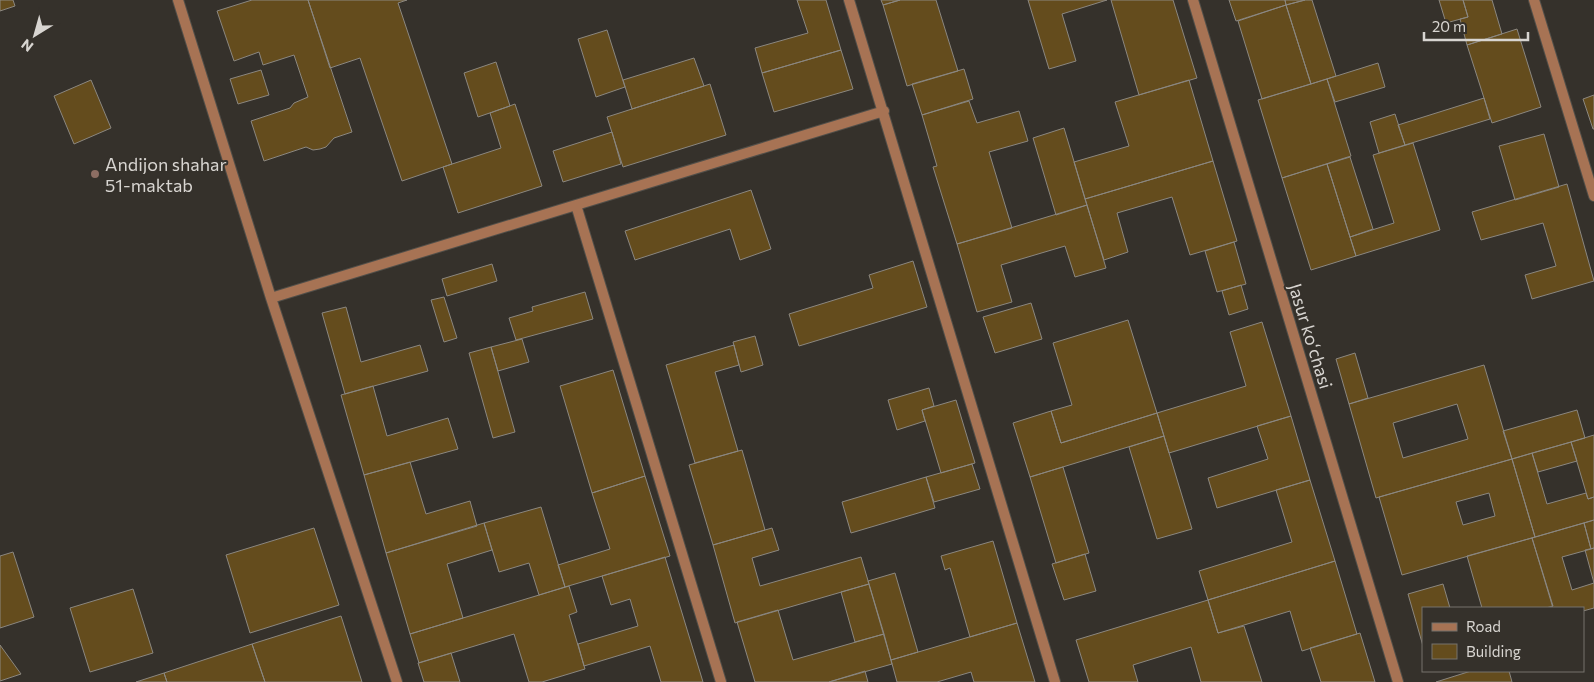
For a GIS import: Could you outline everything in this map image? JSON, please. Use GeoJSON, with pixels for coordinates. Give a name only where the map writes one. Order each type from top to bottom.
{"type":"FeatureCollection","features":[{"type":"Feature","properties":{"kind":"street"},"geometry":{"type":"LineString","coordinates":[[178,0],[271,298],[397,682]]}},
{"type":"Feature","properties":{"kind":"street"},"geometry":{"type":"LineString","coordinates":[[849,0],[1055,682]]}},
{"type":"Feature","properties":{"kind":"street","name":"Jasur koʻchasi"},"geometry":{"type":"LineString","coordinates":[[1193,0],[1398,682]]}},
{"type":"Feature","properties":{"kind":"street"},"geometry":{"type":"LineString","coordinates":[[1534,0],[1594,196]]}},
{"type":"Feature","properties":{"kind":"street"},"geometry":{"type":"LineString","coordinates":[[271,298],[884,111]]}},
{"type":"Feature","properties":{"kind":"street"},"geometry":{"type":"LineString","coordinates":[[576,205],[721,682]]}},
{"type":"Feature","properties":{"kind":"building"},"geometry":{"type":"Polygon","coordinates":[[[0,0],[13,0],[15,6],[0,11],[0,0]]]}},
{"type":"Feature","properties":{"kind":"building"},"geometry":{"type":"Polygon","coordinates":[[[252,0],[308,0],[352,132],[334,138],[326,147],[320,149],[313,150],[306,147],[264,161],[251,121],[290,108],[294,103],[308,97],[294,55],[263,65],[259,52],[234,61],[217,11],[252,0]]]}},
{"type":"Feature","properties":{"kind":"building"},"geometry":{"type":"Polygon","coordinates":[[[308,0],[407,0],[398,3],[452,164],[402,181],[360,58],[330,68],[308,0]]]}},
{"type":"Feature","properties":{"kind":"building"},"geometry":{"type":"Polygon","coordinates":[[[797,0],[826,0],[841,50],[762,73],[755,48],[808,33],[797,0]]]}},
{"type":"Feature","properties":{"kind":"building"},"geometry":{"type":"Polygon","coordinates":[[[881,0],[900,0],[883,5],[881,0]]]}},
{"type":"Feature","properties":{"kind":"building"},"geometry":{"type":"Polygon","coordinates":[[[900,0],[936,0],[958,71],[907,86],[883,5],[900,0]]]}},
{"type":"Feature","properties":{"kind":"building"},"geometry":{"type":"Polygon","coordinates":[[[1028,0],[1107,0],[1062,14],[1076,61],[1049,69],[1028,0]]]}},
{"type":"Feature","properties":{"kind":"building"},"geometry":{"type":"Polygon","coordinates":[[[1111,0],[1173,0],[1197,78],[1139,95],[1111,0]]]}},
{"type":"Feature","properties":{"kind":"building"},"geometry":{"type":"Polygon","coordinates":[[[1229,0],[1285,0],[1286,5],[1236,21],[1229,0]]]}},
{"type":"Feature","properties":{"kind":"building"},"geometry":{"type":"Polygon","coordinates":[[[1285,0],[1305,0],[1286,5],[1285,0]]]}},
{"type":"Feature","properties":{"kind":"building"},"geometry":{"type":"Polygon","coordinates":[[[1312,0],[1336,76],[1311,84],[1286,5],[1312,0]]]}},
{"type":"Feature","properties":{"kind":"building"},"geometry":{"type":"Polygon","coordinates":[[[1439,0],[1463,0],[1468,17],[1446,23],[1439,0]]]}},
{"type":"Feature","properties":{"kind":"building"},"geometry":{"type":"Polygon","coordinates":[[[1463,0],[1492,0],[1502,34],[1467,45],[1460,19],[1468,17],[1463,0]]]}},
{"type":"Feature","properties":{"kind":"building"},"geometry":{"type":"Polygon","coordinates":[[[1286,5],[1311,84],[1262,99],[1238,21],[1286,5]]]}},
{"type":"Feature","properties":{"kind":"building"},"geometry":{"type":"Polygon","coordinates":[[[1517,29],[1541,107],[1492,123],[1467,45],[1517,29]]]}},
{"type":"Feature","properties":{"kind":"building"},"geometry":{"type":"Polygon","coordinates":[[[607,30],[625,87],[596,97],[578,39],[607,30]]]}},
{"type":"Feature","properties":{"kind":"building"},"geometry":{"type":"Polygon","coordinates":[[[841,50],[853,89],[774,112],[762,73],[841,50]]]}},
{"type":"Feature","properties":{"kind":"building"},"geometry":{"type":"Polygon","coordinates":[[[694,58],[704,86],[632,109],[623,80],[694,58]]]}},
{"type":"Feature","properties":{"kind":"building"},"geometry":{"type":"Polygon","coordinates":[[[496,62],[510,106],[478,117],[464,73],[496,62]]]}},
{"type":"Feature","properties":{"kind":"building"},"geometry":{"type":"Polygon","coordinates":[[[1378,63],[1385,87],[1335,102],[1327,79],[1378,63]]]}},
{"type":"Feature","properties":{"kind":"building"},"geometry":{"type":"Polygon","coordinates":[[[964,69],[973,99],[922,115],[912,84],[964,69]]]}},
{"type":"Feature","properties":{"kind":"building"},"geometry":{"type":"Polygon","coordinates":[[[261,70],[269,95],[238,104],[230,79],[261,70]]]}},
{"type":"Feature","properties":{"kind":"building"},"geometry":{"type":"Polygon","coordinates":[[[1327,79],[1351,156],[1282,178],[1258,100],[1327,79]]]}},
{"type":"Feature","properties":{"kind":"building"},"geometry":{"type":"Polygon","coordinates":[[[91,80],[111,128],[74,144],[54,96],[91,80]]]}},
{"type":"Feature","properties":{"kind":"building"},"geometry":{"type":"Polygon","coordinates":[[[1189,80],[1213,161],[1085,199],[1074,162],[1129,146],[1115,102],[1189,80]]]}},
{"type":"Feature","properties":{"kind":"building"},"geometry":{"type":"Polygon","coordinates":[[[710,84],[726,135],[623,167],[607,117],[710,84]]]}},
{"type":"Feature","properties":{"kind":"building"},"geometry":{"type":"Polygon","coordinates":[[[1594,95],[1594,129],[1593,129],[1583,99],[1594,95]]]}},
{"type":"Feature","properties":{"kind":"building"},"geometry":{"type":"Polygon","coordinates":[[[1484,98],[1490,119],[1405,145],[1398,125],[1484,98]]]}},
{"type":"Feature","properties":{"kind":"building"},"geometry":{"type":"Polygon","coordinates":[[[969,101],[977,123],[1019,111],[1028,141],[989,152],[1012,228],[957,244],[933,167],[937,166],[922,115],[969,101]]]}},
{"type":"Feature","properties":{"kind":"building"},"geometry":{"type":"Polygon","coordinates":[[[515,104],[542,186],[458,213],[443,167],[501,148],[490,113],[515,104]]]}},
{"type":"Feature","properties":{"kind":"building"},"geometry":{"type":"Polygon","coordinates":[[[1395,114],[1405,145],[1379,153],[1370,122],[1395,114]]]}},
{"type":"Feature","properties":{"kind":"building"},"geometry":{"type":"Polygon","coordinates":[[[1064,128],[1087,205],[1056,215],[1033,138],[1064,128]]]}},
{"type":"Feature","properties":{"kind":"building"},"geometry":{"type":"Polygon","coordinates":[[[612,132],[621,164],[563,182],[553,151],[612,132]]]}},
{"type":"Feature","properties":{"kind":"building"},"geometry":{"type":"Polygon","coordinates":[[[1544,134],[1559,187],[1515,200],[1499,146],[1544,134]]]}},
{"type":"Feature","properties":{"kind":"building"},"geometry":{"type":"Polygon","coordinates":[[[1413,143],[1440,230],[1356,256],[1350,237],[1394,223],[1373,155],[1413,143]]]}},
{"type":"Feature","properties":{"kind":"building"},"geometry":{"type":"Polygon","coordinates":[[[1350,157],[1373,229],[1350,237],[1327,164],[1350,157]]]}},
{"type":"Feature","properties":{"kind":"building"},"geometry":{"type":"Polygon","coordinates":[[[1213,161],[1237,241],[1190,255],[1172,197],[1117,213],[1128,252],[1104,260],[1085,199],[1213,161]]]}},
{"type":"Feature","properties":{"kind":"building"},"geometry":{"type":"Polygon","coordinates":[[[1327,164],[1356,256],[1311,270],[1282,178],[1327,164]]]}},
{"type":"Feature","properties":{"kind":"building"},"geometry":{"type":"Polygon","coordinates":[[[1567,184],[1594,281],[1532,299],[1525,275],[1556,266],[1543,223],[1481,240],[1472,212],[1567,184]]]}},
{"type":"Feature","properties":{"kind":"building"},"geometry":{"type":"Polygon","coordinates":[[[751,190],[771,249],[740,260],[730,229],[635,260],[625,231],[751,190]]]}},
{"type":"Feature","properties":{"kind":"building"},"geometry":{"type":"Polygon","coordinates":[[[1087,205],[1106,268],[1075,277],[1065,246],[1001,265],[1012,302],[977,312],[957,244],[1087,205]]]}},
{"type":"Feature","properties":{"kind":"building"},"geometry":{"type":"Polygon","coordinates":[[[1234,242],[1246,284],[1217,292],[1205,251],[1234,242]]]}},
{"type":"Feature","properties":{"kind":"building"},"geometry":{"type":"Polygon","coordinates":[[[913,261],[927,307],[799,346],[789,314],[873,288],[869,275],[913,261]]]}},
{"type":"Feature","properties":{"kind":"building"},"geometry":{"type":"Polygon","coordinates":[[[492,264],[497,281],[447,296],[442,279],[492,264]]]}},
{"type":"Feature","properties":{"kind":"building"},"geometry":{"type":"Polygon","coordinates":[[[1241,285],[1248,309],[1229,315],[1222,291],[1241,285]]]}},
{"type":"Feature","properties":{"kind":"building"},"geometry":{"type":"Polygon","coordinates":[[[585,292],[593,319],[516,340],[509,318],[533,311],[532,307],[585,292]]]}},
{"type":"Feature","properties":{"kind":"building"},"geometry":{"type":"Polygon","coordinates":[[[444,297],[457,338],[444,342],[431,300],[444,297]]]}},
{"type":"Feature","properties":{"kind":"building"},"geometry":{"type":"Polygon","coordinates":[[[1031,303],[1042,339],[995,353],[983,317],[1031,303]]]}},
{"type":"Feature","properties":{"kind":"building"},"geometry":{"type":"Polygon","coordinates":[[[346,307],[361,362],[420,345],[428,371],[345,394],[322,313],[346,307]]]}},
{"type":"Feature","properties":{"kind":"building"},"geometry":{"type":"Polygon","coordinates":[[[1128,320],[1157,413],[1061,443],[1051,411],[1072,405],[1053,343],[1128,320]]]}},
{"type":"Feature","properties":{"kind":"building"},"geometry":{"type":"Polygon","coordinates":[[[1262,322],[1291,416],[1169,453],[1157,413],[1246,386],[1230,332],[1262,322]]]}},
{"type":"Feature","properties":{"kind":"building"},"geometry":{"type":"Polygon","coordinates":[[[755,336],[763,365],[741,372],[733,342],[755,336]]]}},
{"type":"Feature","properties":{"kind":"building"},"geometry":{"type":"Polygon","coordinates":[[[522,339],[529,362],[498,371],[491,347],[522,339]]]}},
{"type":"Feature","properties":{"kind":"building"},"geometry":{"type":"Polygon","coordinates":[[[734,345],[739,365],[715,372],[738,451],[695,463],[666,365],[734,345]]]}},
{"type":"Feature","properties":{"kind":"building"},"geometry":{"type":"Polygon","coordinates":[[[491,347],[515,432],[493,438],[469,353],[491,347]]]}},
{"type":"Feature","properties":{"kind":"building"},"geometry":{"type":"Polygon","coordinates":[[[1355,353],[1368,398],[1349,404],[1336,359],[1355,353]]]}},
{"type":"Feature","properties":{"kind":"building"},"geometry":{"type":"Polygon","coordinates":[[[1484,365],[1512,459],[1376,498],[1349,404],[1484,365]],[[1457,404],[1393,423],[1403,458],[1468,439],[1457,404]]]}},
{"type":"Feature","properties":{"kind":"building"},"geometry":{"type":"Polygon","coordinates":[[[613,370],[645,476],[592,493],[560,386],[613,370]]]}},
{"type":"Feature","properties":{"kind":"building"},"geometry":{"type":"Polygon","coordinates":[[[373,386],[387,436],[448,418],[458,449],[364,475],[341,395],[373,386]]]}},
{"type":"Feature","properties":{"kind":"building"},"geometry":{"type":"Polygon","coordinates":[[[929,388],[934,406],[922,410],[925,421],[897,430],[888,400],[929,388]]]}},
{"type":"Feature","properties":{"kind":"building"},"geometry":{"type":"Polygon","coordinates":[[[956,400],[975,463],[941,473],[922,410],[956,400]]]}},
{"type":"Feature","properties":{"kind":"building"},"geometry":{"type":"Polygon","coordinates":[[[1577,410],[1585,438],[1512,459],[1503,431],[1577,410]]]}},
{"type":"Feature","properties":{"kind":"building"},"geometry":{"type":"Polygon","coordinates":[[[1051,411],[1061,443],[1157,413],[1164,436],[1030,477],[1013,423],[1051,411]]]}},
{"type":"Feature","properties":{"kind":"building"},"geometry":{"type":"Polygon","coordinates":[[[1291,416],[1310,480],[1217,508],[1208,478],[1268,459],[1257,426],[1291,416]]]}},
{"type":"Feature","properties":{"kind":"building"},"geometry":{"type":"Polygon","coordinates":[[[1594,435],[1594,497],[1588,499],[1571,442],[1594,435]]]}},
{"type":"Feature","properties":{"kind":"building"},"geometry":{"type":"Polygon","coordinates":[[[1164,436],[1192,529],[1157,539],[1129,447],[1164,436]]]}},
{"type":"Feature","properties":{"kind":"building"},"geometry":{"type":"Polygon","coordinates":[[[1571,442],[1577,461],[1538,472],[1532,453],[1571,442]]]}},
{"type":"Feature","properties":{"kind":"building"},"geometry":{"type":"Polygon","coordinates":[[[742,450],[765,530],[713,545],[689,465],[742,450]]]}},
{"type":"Feature","properties":{"kind":"building"},"geometry":{"type":"Polygon","coordinates":[[[1532,453],[1547,504],[1586,493],[1588,499],[1594,497],[1594,520],[1535,537],[1512,459],[1532,453]]]}},
{"type":"Feature","properties":{"kind":"building"},"geometry":{"type":"Polygon","coordinates":[[[1512,459],[1535,537],[1402,575],[1379,497],[1512,459]],[[1489,493],[1456,502],[1463,525],[1495,516],[1489,493]]]}},
{"type":"Feature","properties":{"kind":"building"},"geometry":{"type":"Polygon","coordinates":[[[410,462],[426,514],[470,501],[477,526],[386,553],[364,475],[410,462]]]}},
{"type":"Feature","properties":{"kind":"building"},"geometry":{"type":"Polygon","coordinates":[[[972,464],[980,489],[934,502],[926,477],[972,464]]]}},
{"type":"Feature","properties":{"kind":"building"},"geometry":{"type":"Polygon","coordinates":[[[1063,467],[1089,553],[1056,563],[1030,477],[1063,467]]]}},
{"type":"Feature","properties":{"kind":"building"},"geometry":{"type":"Polygon","coordinates":[[[645,476],[670,556],[565,587],[558,565],[610,549],[592,493],[645,476]]]}},
{"type":"Feature","properties":{"kind":"building"},"geometry":{"type":"Polygon","coordinates":[[[926,477],[935,508],[851,533],[842,502],[926,477]]]}},
{"type":"Feature","properties":{"kind":"building"},"geometry":{"type":"Polygon","coordinates":[[[1310,480],[1335,561],[1208,600],[1199,571],[1292,542],[1276,490],[1310,480]]]}},
{"type":"Feature","properties":{"kind":"building"},"geometry":{"type":"Polygon","coordinates":[[[541,507],[565,587],[539,595],[529,563],[499,572],[484,523],[541,507]]]}},
{"type":"Feature","properties":{"kind":"building"},"geometry":{"type":"Polygon","coordinates":[[[1594,520],[1594,548],[1591,549],[1584,523],[1594,520]]]}},
{"type":"Feature","properties":{"kind":"building"},"geometry":{"type":"Polygon","coordinates":[[[484,523],[492,550],[447,564],[463,618],[410,634],[386,553],[484,523]]]}},
{"type":"Feature","properties":{"kind":"building"},"geometry":{"type":"Polygon","coordinates":[[[1584,523],[1591,549],[1562,557],[1572,590],[1594,583],[1594,608],[1584,611],[1584,607],[1553,607],[1532,538],[1584,523]]]}},
{"type":"Feature","properties":{"kind":"building"},"geometry":{"type":"Polygon","coordinates":[[[314,528],[339,605],[250,633],[226,555],[314,528]]]}},
{"type":"Feature","properties":{"kind":"building"},"geometry":{"type":"Polygon","coordinates":[[[772,528],[779,550],[752,558],[760,586],[861,557],[869,584],[735,623],[713,545],[772,528]]]}},
{"type":"Feature","properties":{"kind":"building"},"geometry":{"type":"Polygon","coordinates":[[[1532,538],[1553,606],[1482,607],[1467,556],[1532,538]]]}},
{"type":"Feature","properties":{"kind":"building"},"geometry":{"type":"Polygon","coordinates":[[[993,541],[1017,623],[970,637],[950,568],[945,570],[941,556],[993,541]]]}},
{"type":"Feature","properties":{"kind":"building"},"geometry":{"type":"Polygon","coordinates":[[[1594,548],[1594,583],[1585,550],[1594,548]]]}},
{"type":"Feature","properties":{"kind":"building"},"geometry":{"type":"Polygon","coordinates":[[[13,552],[34,617],[0,628],[0,556],[13,552]]]}},
{"type":"Feature","properties":{"kind":"building"},"geometry":{"type":"Polygon","coordinates":[[[1085,554],[1096,591],[1064,600],[1052,564],[1085,554]]]}},
{"type":"Feature","properties":{"kind":"building"},"geometry":{"type":"Polygon","coordinates":[[[665,557],[703,682],[661,682],[650,646],[584,666],[578,644],[638,626],[630,599],[611,605],[602,576],[665,557]]]}},
{"type":"Feature","properties":{"kind":"building"},"geometry":{"type":"Polygon","coordinates":[[[1335,561],[1357,634],[1302,651],[1290,611],[1218,633],[1208,600],[1335,561]]]}},
{"type":"Feature","properties":{"kind":"building"},"geometry":{"type":"Polygon","coordinates":[[[895,573],[918,652],[891,660],[868,581],[895,573]]]}},
{"type":"Feature","properties":{"kind":"building"},"geometry":{"type":"Polygon","coordinates":[[[869,584],[884,634],[855,642],[841,592],[869,584]]]}},
{"type":"Feature","properties":{"kind":"building"},"geometry":{"type":"Polygon","coordinates":[[[1443,584],[1450,607],[1422,607],[1422,643],[1408,594],[1443,584]]]}},
{"type":"Feature","properties":{"kind":"building"},"geometry":{"type":"Polygon","coordinates":[[[569,586],[577,612],[569,615],[585,669],[542,682],[529,682],[514,634],[419,663],[410,634],[569,586]]]}},
{"type":"Feature","properties":{"kind":"building"},"geometry":{"type":"Polygon","coordinates":[[[133,589],[153,653],[90,672],[70,608],[133,589]]]}},
{"type":"Feature","properties":{"kind":"building"},"geometry":{"type":"Polygon","coordinates":[[[1208,600],[1218,633],[1244,626],[1262,682],[1201,682],[1191,647],[1133,665],[1138,682],[1089,682],[1076,640],[1208,600]]]}},
{"type":"Feature","properties":{"kind":"building"},"geometry":{"type":"Polygon","coordinates":[[[778,610],[793,660],[884,634],[892,664],[829,682],[755,682],[737,622],[778,610]]]}},
{"type":"Feature","properties":{"kind":"building"},"geometry":{"type":"Polygon","coordinates":[[[341,616],[362,682],[265,682],[252,644],[341,616]]]}},
{"type":"Feature","properties":{"kind":"building"},"geometry":{"type":"Polygon","coordinates":[[[1017,623],[1035,682],[974,682],[971,672],[937,682],[897,682],[891,660],[1017,623]]]}},
{"type":"Feature","properties":{"kind":"building"},"geometry":{"type":"Polygon","coordinates":[[[1360,633],[1375,682],[1321,682],[1310,648],[1360,633]]]}},
{"type":"Feature","properties":{"kind":"building"},"geometry":{"type":"Polygon","coordinates":[[[252,644],[265,682],[167,682],[164,673],[252,644]]]}},
{"type":"Feature","properties":{"kind":"building"},"geometry":{"type":"Polygon","coordinates":[[[0,645],[21,674],[0,681],[0,645]]]}},
{"type":"Feature","properties":{"kind":"building"},"geometry":{"type":"Polygon","coordinates":[[[451,653],[460,682],[424,682],[418,663],[451,653]]]}},
{"type":"Feature","properties":{"kind":"building"},"geometry":{"type":"Polygon","coordinates":[[[865,671],[868,682],[829,682],[865,671]]]}},
{"type":"Feature","properties":{"kind":"building"},"geometry":{"type":"Polygon","coordinates":[[[1468,672],[1509,672],[1512,682],[1436,682],[1468,672]]]}},
{"type":"Feature","properties":{"kind":"building"},"geometry":{"type":"Polygon","coordinates":[[[164,673],[167,682],[136,682],[164,673]]]}},
{"type":"Feature","properties":{"kind":"place","name":"Andijon shahar 51-maktab"},"geometry":{"type":"Point","coordinates":[95,174]}}]}
